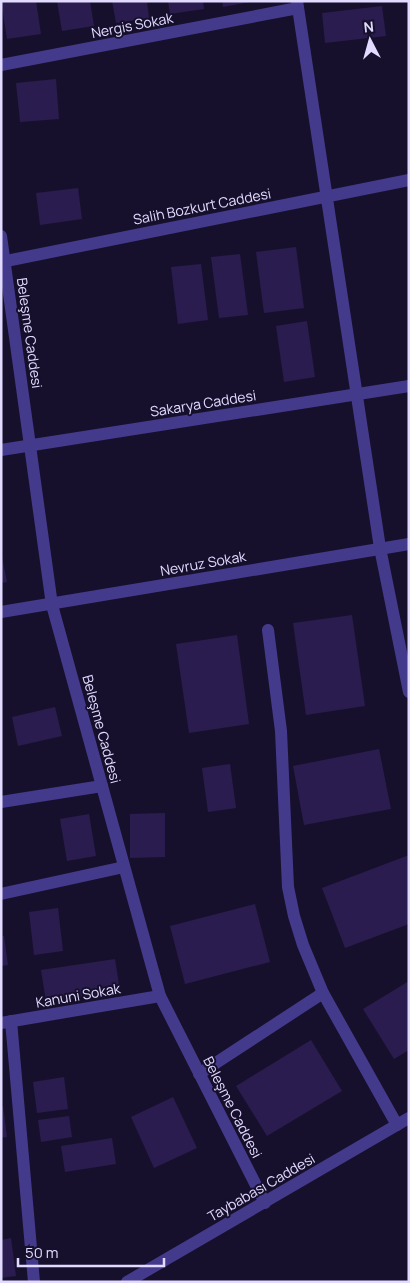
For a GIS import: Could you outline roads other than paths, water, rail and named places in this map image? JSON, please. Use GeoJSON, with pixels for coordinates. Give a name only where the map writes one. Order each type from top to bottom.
{"type":"FeatureCollection","features":[{"type":"Feature","properties":{"kind":"street","name":"Nergis Sokak"},"geometry":{"type":"LineString","coordinates":[[1,65],[297,5]]}},
{"type":"Feature","properties":{"kind":"street"},"geometry":{"type":"LineString","coordinates":[[297,5],[380,548],[409,692]]}},
{"type":"Feature","properties":{"kind":"street","name":"Salih Bozkurt Caddesi"},"geometry":{"type":"LineString","coordinates":[[3,262],[409,180]]}},
{"type":"Feature","properties":{"kind":"street","name":"Beleşme Caddesi"},"geometry":{"type":"LineString","coordinates":[[1,236],[3,262],[52,605],[160,996],[265,1202]]}},
{"type":"Feature","properties":{"kind":"street","name":"Sakarya Caddesi"},"geometry":{"type":"LineString","coordinates":[[1,450],[409,386]]}},
{"type":"Feature","properties":{"kind":"street","name":"Nevruz Sokak"},"geometry":{"type":"LineString","coordinates":[[1,612],[409,544]]}},
{"type":"Feature","properties":{"kind":"street"},"geometry":{"type":"LineString","coordinates":[[268,630],[282,731],[288,887],[303,945],[323,993],[397,1124]]}},
{"type":"Feature","properties":{"kind":"street"},"geometry":{"type":"LineString","coordinates":[[1,802],[102,786]]}},
{"type":"Feature","properties":{"kind":"street"},"geometry":{"type":"LineString","coordinates":[[1,894],[124,867]]}},
{"type":"Feature","properties":{"kind":"street"},"geometry":{"type":"LineString","coordinates":[[199,1074],[323,993]]}},
{"type":"Feature","properties":{"kind":"street","name":"Kanuni Sokak"},"geometry":{"type":"LineString","coordinates":[[6,1022],[160,996]]}},
{"type":"Feature","properties":{"kind":"street"},"geometry":{"type":"LineString","coordinates":[[6,1022],[34,1282]]}},
{"type":"Feature","properties":{"kind":"street","name":"Taybabası Caddesi"},"geometry":{"type":"LineString","coordinates":[[127,1282],[409,1118]]}}]}
